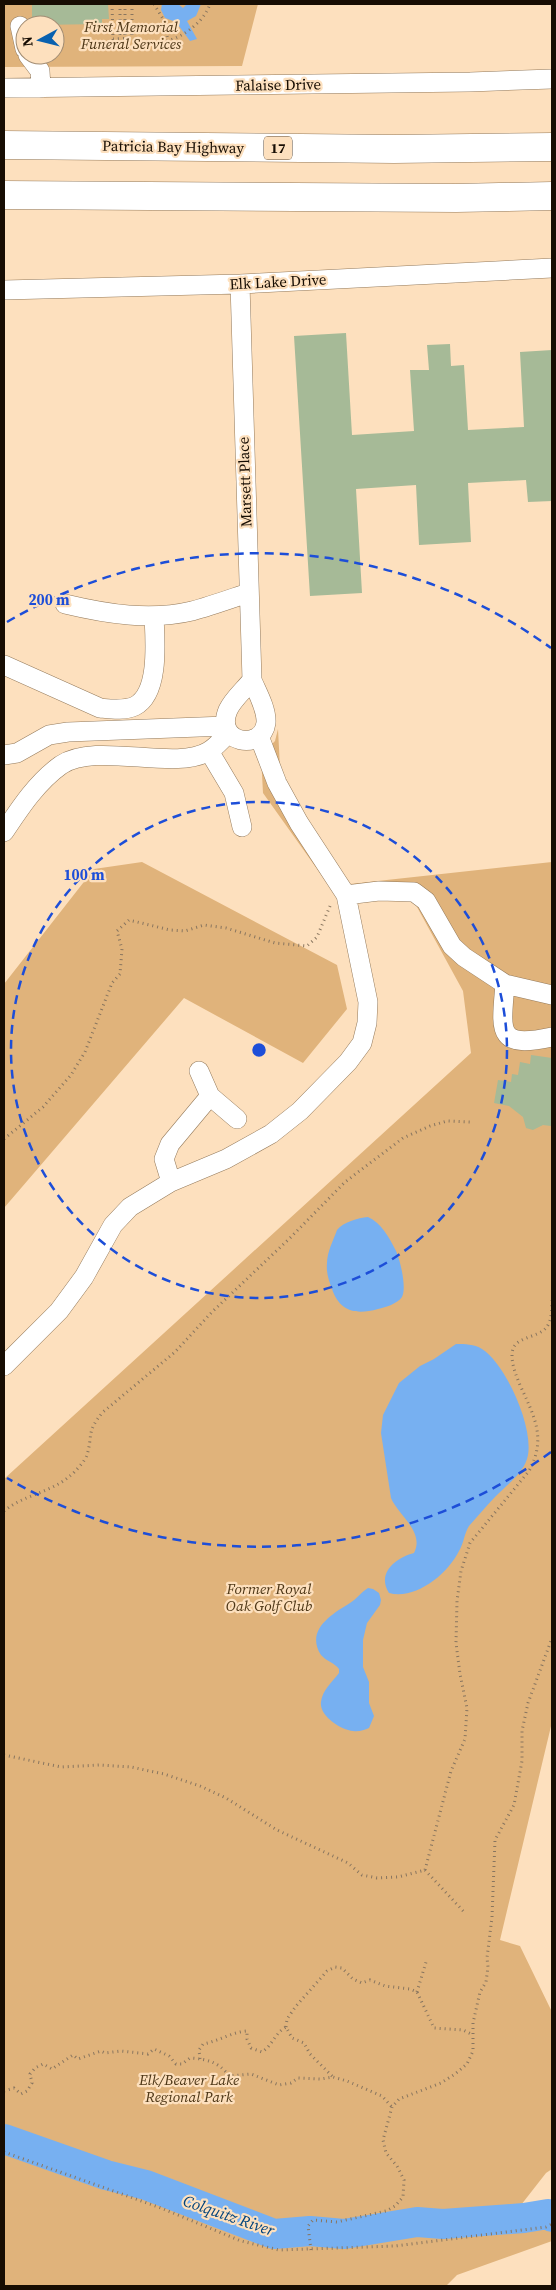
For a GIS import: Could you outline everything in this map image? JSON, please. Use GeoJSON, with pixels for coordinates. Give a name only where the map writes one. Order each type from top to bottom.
{"type":"FeatureCollection","features":[{"type":"Feature","properties":{"kind":"highway","name":"Patricia Bay Highway"},"geometry":{"type":"LineString","coordinates":[[4,145],[394,149],[552,147]]}},
{"type":"Feature","properties":{"kind":"highway"},"geometry":{"type":"LineString","coordinates":[[4,195],[446,198],[552,196]]}},
{"type":"Feature","properties":{"kind":"street"},"geometry":{"type":"LineString","coordinates":[[36,65],[40,71],[41,88]]}},
{"type":"Feature","properties":{"kind":"street","name":"Falaise Drive"},"geometry":{"type":"LineString","coordinates":[[4,88],[478,82],[552,79]]}},
{"type":"Feature","properties":{"kind":"street","name":"Elk Lake Drive"},"geometry":{"type":"LineString","coordinates":[[4,290],[240,284],[552,268]]}},
{"type":"Feature","properties":{"kind":"street","name":"Marsett Place"},"geometry":{"type":"LineString","coordinates":[[240,284],[252,680],[265,712],[266,723],[263,732],[259,736]]}},
{"type":"Feature","properties":{"kind":"street"},"geometry":{"type":"LineString","coordinates":[[65,604],[106,614],[154,616],[192,611],[248,593]]}},
{"type":"Feature","properties":{"kind":"street"},"geometry":{"type":"LineString","coordinates":[[4,665],[100,708],[117,710],[133,707],[143,701],[156,661],[154,616]]}},
{"type":"Feature","properties":{"kind":"street"},"geometry":{"type":"LineString","coordinates":[[4,1366],[59,1311],[84,1277],[113,1225],[130,1207],[171,1182],[226,1159],[271,1134],[300,1111],[348,1062],[362,1043],[368,1023],[368,1002],[338,899],[277,783],[259,736],[246,741],[236,739],[228,729],[225,720],[228,709],[252,680]]}},
{"type":"Feature","properties":{"kind":"street"},"geometry":{"type":"LineString","coordinates":[[4,832],[26,799],[62,765],[78,758],[131,756],[189,758],[209,751],[228,729]]}},
{"type":"Feature","properties":{"kind":"street"},"geometry":{"type":"LineString","coordinates":[[4,755],[17,752],[49,735],[68,732],[228,729]]}},
{"type":"Feature","properties":{"kind":"street"},"geometry":{"type":"LineString","coordinates":[[209,751],[234,793],[242,827]]}},
{"type":"Feature","properties":{"kind":"street"},"geometry":{"type":"LineString","coordinates":[[338,899],[379,891],[414,892],[426,901],[452,946],[464,957],[505,984],[552,995]]}},
{"type":"Feature","properties":{"kind":"street"},"geometry":{"type":"LineString","coordinates":[[505,984],[503,1029],[510,1038],[523,1042],[552,1037]]}},
{"type":"Feature","properties":{"kind":"street"},"geometry":{"type":"LineString","coordinates":[[199,1071],[210,1096],[237,1119]]}},
{"type":"Feature","properties":{"kind":"street"},"geometry":{"type":"LineString","coordinates":[[171,1182],[164,1159],[170,1144],[210,1096]]}},
{"type":"Feature","properties":{"kind":"path"},"geometry":{"type":"LineString","coordinates":[[112,4],[113,40],[132,39],[145,44],[168,40],[182,34],[201,21],[210,4]]}},
{"type":"Feature","properties":{"kind":"path"},"geometry":{"type":"LineString","coordinates":[[120,4],[120,40]]}},
{"type":"Feature","properties":{"kind":"path"},"geometry":{"type":"LineString","coordinates":[[125,4],[126,39]]}},
{"type":"Feature","properties":{"kind":"path"},"geometry":{"type":"LineString","coordinates":[[132,4],[132,39]]}},
{"type":"Feature","properties":{"kind":"path"},"geometry":{"type":"LineString","coordinates":[[154,4],[163,19],[168,40]]}},
{"type":"Feature","properties":{"kind":"path"},"geometry":{"type":"LineString","coordinates":[[4,1139],[42,1107],[71,1075],[85,1052],[112,983],[120,974],[122,949],[117,931],[122,924],[129,920],[170,930],[185,931],[204,925],[226,928],[274,943],[307,946],[317,937],[338,899]]}},
{"type":"Feature","properties":{"kind":"path"},"geometry":{"type":"LineString","coordinates":[[4,1511],[19,1500],[40,1493],[69,1477],[87,1456],[89,1434],[103,1412],[175,1352],[212,1312],[290,1238],[345,1182],[403,1138],[447,1121],[471,1122]]}},
{"type":"Feature","properties":{"kind":"path"},"geometry":{"type":"LineString","coordinates":[[424,1870],[451,1771],[465,1739],[467,1708],[456,1643],[457,1601],[461,1572],[470,1543],[490,1516],[524,1477],[536,1458],[539,1438],[536,1421],[513,1367],[512,1353],[520,1341],[539,1334],[546,1328],[550,1318],[552,1299]]}},
{"type":"Feature","properties":{"kind":"path"},"geometry":{"type":"LineString","coordinates":[[311,2250],[309,2228],[312,2220],[337,2222],[386,2210],[395,2206],[403,2197],[404,2180],[397,2166],[386,2154],[383,2140],[392,2107],[399,2099],[441,2083],[467,2064],[473,2051],[473,2035],[480,1992],[486,1982],[488,1967],[495,1840],[514,1805],[522,1761],[522,1731],[528,1703],[552,1638]]}},
{"type":"Feature","properties":{"kind":"path"},"geometry":{"type":"LineString","coordinates":[[4,1755],[61,1767],[87,1768],[100,1765],[131,1767],[164,1774],[200,1786],[226,1798],[277,1830],[348,1863],[362,1875],[377,1878],[398,1877],[424,1870]]}},
{"type":"Feature","properties":{"kind":"path"},"geometry":{"type":"LineString","coordinates":[[424,1870],[465,1913]]}},
{"type":"Feature","properties":{"kind":"path"},"geometry":{"type":"LineString","coordinates":[[417,1992],[426,1962]]}},
{"type":"Feature","properties":{"kind":"path"},"geometry":{"type":"LineString","coordinates":[[392,2107],[382,2096],[368,2089],[332,2077],[310,2054],[304,2043],[292,2038],[286,2027],[287,2019],[296,2006],[327,1971],[335,1967],[342,1968],[352,1979],[362,1983],[370,1980],[385,1986],[410,1989],[417,1992],[434,2028],[463,2030],[473,2035]]}},
{"type":"Feature","properties":{"kind":"path"},"geometry":{"type":"LineString","coordinates":[[200,2059],[200,2050],[203,2044],[232,2036],[238,2031],[247,2031],[247,2039],[251,2048],[262,2052],[268,2049],[280,2030],[286,2027]]}},
{"type":"Feature","properties":{"kind":"path"},"geometry":{"type":"LineString","coordinates":[[4,2092],[14,2088],[21,2094],[27,2091],[32,2083],[30,2074],[34,2068],[43,2064],[52,2069],[73,2055],[78,2059],[101,2051],[105,2053],[121,2051],[148,2054],[154,2049],[169,2056],[176,2064],[182,2064],[190,2058],[200,2059],[222,2066],[229,2076],[251,2074],[279,2085],[291,2083],[298,2078],[320,2080],[332,2077]]}},
{"type":"Feature","properties":{"kind":"path"},"geometry":{"type":"LineString","coordinates":[[4,2152],[161,2208],[240,2241],[279,2250],[395,2246],[546,2227],[552,2224]]}},
{"type":"Feature","properties":{"kind":"green space","name":"First Memorial Funeral Services"},"geometry":{"type":"Polygon","coordinates":[[[4,4],[258,4],[242,66],[4,67],[4,4]]]}},
{"type":"Feature","properties":{"kind":"green space","name":"Former Royal Oak Golf Club"},"geometry":{"type":"Polygon","coordinates":[[[278,729],[281,787],[350,884],[552,862],[552,1722],[500,1940],[520,1946],[552,2012],[552,2169],[546,2173],[521,2205],[544,2209],[552,2218],[552,2241],[457,2275],[446,2286],[4,2286],[4,1479],[471,1053],[463,991],[411,896],[342,904],[263,793],[261,755],[275,741],[278,729]]]}},
{"type":"Feature","properties":{"kind":"green space"},"geometry":{"type":"Polygon","coordinates":[[[142,862],[337,965],[347,1009],[303,1063],[184,998],[4,1208],[4,984],[94,869],[142,862]]]}},
{"type":"Feature","properties":{"kind":"water"},"geometry":{"type":"Polygon","coordinates":[[[162,4],[178,4],[183,8],[187,4],[201,4],[196,16],[187,21],[197,39],[190,41],[176,22],[165,18],[161,10],[162,4]]]}},
{"type":"Feature","properties":{"kind":"water"},"geometry":{"type":"Polygon","coordinates":[[[368,1217],[381,1227],[395,1249],[399,1259],[404,1287],[402,1297],[397,1302],[363,1312],[350,1310],[339,1303],[328,1277],[327,1259],[337,1230],[351,1221],[368,1217]]]}},
{"type":"Feature","properties":{"kind":"water"},"geometry":{"type":"Polygon","coordinates":[[[456,1344],[473,1345],[482,1349],[491,1357],[509,1383],[517,1399],[527,1432],[529,1447],[527,1459],[518,1475],[469,1526],[461,1548],[447,1569],[429,1584],[419,1589],[409,1593],[389,1593],[385,1579],[387,1573],[395,1562],[414,1553],[416,1538],[391,1498],[381,1433],[383,1415],[399,1383],[420,1366],[456,1344]]]}},
{"type":"Feature","properties":{"kind":"water"},"geometry":{"type":"Polygon","coordinates":[[[368,1588],[379,1593],[381,1600],[380,1605],[367,1623],[363,1640],[363,1667],[369,1682],[369,1703],[374,1716],[369,1728],[355,1731],[337,1725],[323,1712],[321,1702],[323,1694],[339,1673],[339,1669],[321,1655],[316,1638],[318,1630],[329,1618],[368,1588]]]}},
{"type":"Feature","properties":{"kind":"building"},"geometry":{"type":"Polygon","coordinates":[[[32,4],[108,4],[109,19],[102,19],[102,24],[65,25],[65,15],[32,15],[32,4]]]}},
{"type":"Feature","properties":{"kind":"building"},"geometry":{"type":"Polygon","coordinates":[[[346,333],[352,435],[414,431],[410,370],[429,370],[427,345],[450,344],[451,366],[464,365],[468,430],[524,427],[520,352],[552,350],[552,501],[528,502],[526,480],[468,483],[471,542],[419,545],[416,485],[356,489],[362,593],[310,596],[294,336],[346,333]]]}},
{"type":"Feature","properties":{"kind":"building"},"geometry":{"type":"Polygon","coordinates":[[[531,1055],[552,1058],[551,1126],[543,1125],[533,1130],[526,1128],[523,1117],[509,1106],[494,1103],[498,1080],[511,1082],[512,1074],[518,1075],[520,1062],[530,1064],[531,1055]]]}},
{"type":"Feature","properties":{"kind":"waterway","name":"Colquitz River"},"geometry":{"type":"LineString","coordinates":[[4,2139],[106,2175],[146,2185],[274,2234],[310,2231],[344,2234],[417,2222],[443,2224],[524,2218],[548,2214],[552,2217]]}},
{"type":"Feature","properties":{"kind":"park label","name":"Elk/Beaver Lake Regional Park"},"geometry":{"type":"Point","coordinates":[189,2088]}}]}
